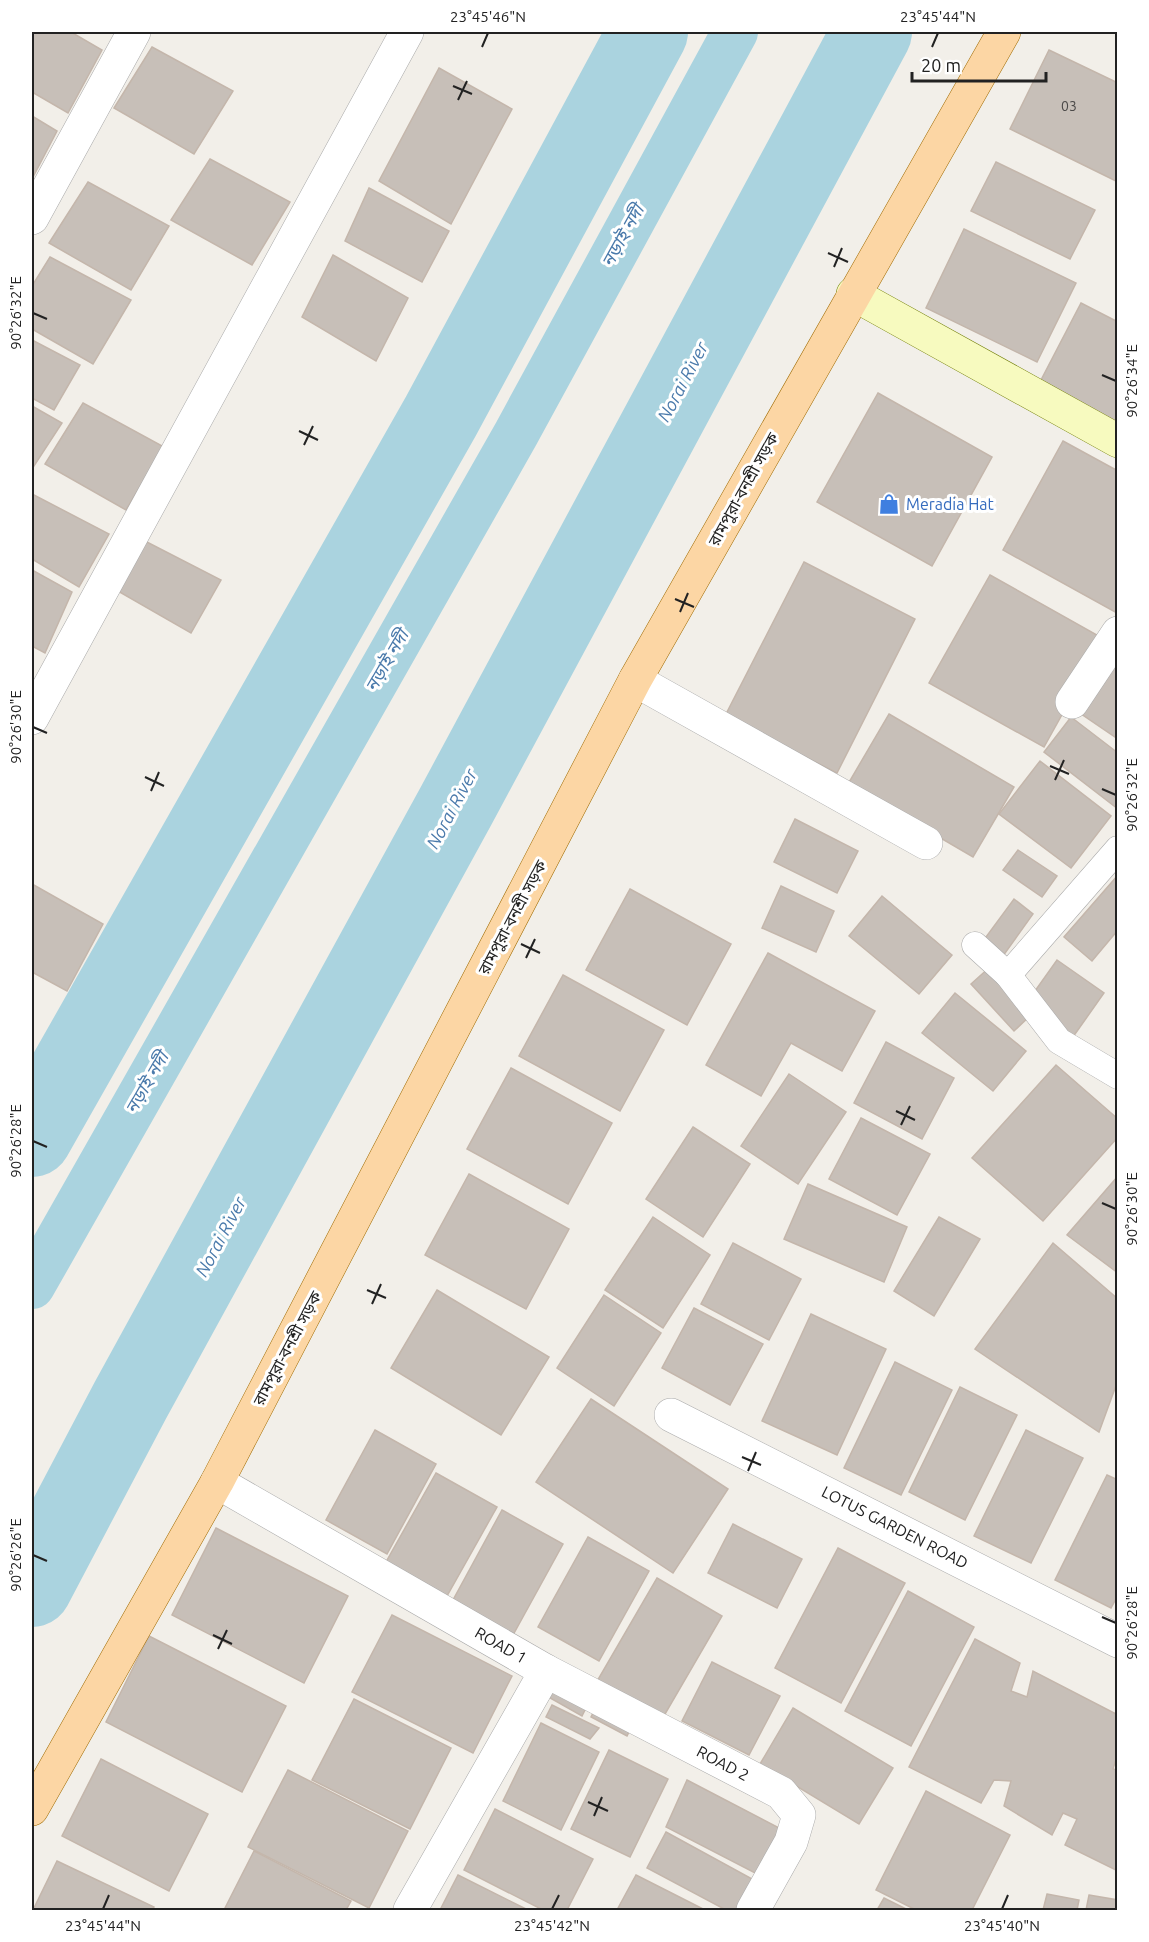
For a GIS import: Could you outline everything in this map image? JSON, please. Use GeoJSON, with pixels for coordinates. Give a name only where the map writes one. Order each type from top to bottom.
{"type":"FeatureCollection","features":[{"type":"Feature","properties":{"kind":"main road","name":"রামপুরা-বনশ্রী সড়ক"},"geometry":{"type":"LineString","coordinates":[[32,1809],[217,1482],[635,680],[1004,32]]}},
{"type":"Feature","properties":{"kind":"street"},"geometry":{"type":"LineString","coordinates":[[32,218],[134,32]]}},
{"type":"Feature","properties":{"kind":"street"},"geometry":{"type":"LineString","coordinates":[[32,718],[407,32]]}},
{"type":"Feature","properties":{"kind":"street"},"geometry":{"type":"LineString","coordinates":[[853,294],[1118,441]]}},
{"type":"Feature","properties":{"kind":"street"},"geometry":{"type":"LineString","coordinates":[[1072,702],[1118,633]]}},
{"type":"Feature","properties":{"kind":"street"},"geometry":{"type":"LineString","coordinates":[[635,680],[926,843]]}},
{"type":"Feature","properties":{"kind":"street","name":"LOTUS GARDEN ROAD"},"geometry":{"type":"LineString","coordinates":[[671,1415],[1118,1641]]}},
{"type":"Feature","properties":{"kind":"street","name":"ROAD 1"},"geometry":{"type":"LineString","coordinates":[[217,1482],[546,1671],[410,1911]]}},
{"type":"Feature","properties":{"kind":"street","name":"ROAD 2"},"geometry":{"type":"LineString","coordinates":[[546,1671],[781,1793],[799,1815],[791,1842],[753,1911]]}},
{"type":"Feature","properties":{"kind":"lane"},"geometry":{"type":"LineString","coordinates":[[1008,975],[1118,849]]}},
{"type":"Feature","properties":{"kind":"lane"},"geometry":{"type":"LineString","coordinates":[[975,945],[1008,975],[1059,1041],[1118,1076]]}},
{"type":"Feature","properties":{"kind":"building"},"geometry":{"type":"Polygon","coordinates":[[[32,32],[71,32],[102,50],[68,113],[32,92],[32,32]]]}},
{"type":"Feature","properties":{"kind":"building"},"geometry":{"type":"Polygon","coordinates":[[[152,47],[233,91],[194,154],[114,108],[152,47]]]}},
{"type":"Feature","properties":{"kind":"building"},"geometry":{"type":"Polygon","coordinates":[[[1049,50],[1118,83],[1118,182],[1010,129],[1049,50]]]}},
{"type":"Feature","properties":{"kind":"building"},"geometry":{"type":"Polygon","coordinates":[[[439,68],[512,109],[451,224],[379,181],[439,68]]]}},
{"type":"Feature","properties":{"kind":"building"},"geometry":{"type":"Polygon","coordinates":[[[32,116],[57,131],[32,179],[32,116]]]}},
{"type":"Feature","properties":{"kind":"building"},"geometry":{"type":"Polygon","coordinates":[[[210,159],[290,202],[252,265],[171,220],[210,159]]]}},
{"type":"Feature","properties":{"kind":"building"},"geometry":{"type":"Polygon","coordinates":[[[996,162],[1095,210],[1070,259],[971,211],[996,162]]]}},
{"type":"Feature","properties":{"kind":"building"},"geometry":{"type":"Polygon","coordinates":[[[88,182],[169,226],[131,290],[49,243],[88,182]]]}},
{"type":"Feature","properties":{"kind":"building"},"geometry":{"type":"Polygon","coordinates":[[[369,188],[449,231],[422,282],[345,241],[369,188]]]}},
{"type":"Feature","properties":{"kind":"building"},"geometry":{"type":"Polygon","coordinates":[[[964,229],[1076,283],[1037,362],[926,308],[964,229]]]}},
{"type":"Feature","properties":{"kind":"building"},"geometry":{"type":"Polygon","coordinates":[[[333,255],[408,298],[376,361],[302,317],[333,255]]]}},
{"type":"Feature","properties":{"kind":"building"},"geometry":{"type":"Polygon","coordinates":[[[50,257],[131,300],[93,364],[32,329],[32,286],[50,257]]]}},
{"type":"Feature","properties":{"kind":"building"},"geometry":{"type":"Polygon","coordinates":[[[1081,303],[1118,322],[1118,422],[1040,382],[1081,303]]]}},
{"type":"Feature","properties":{"kind":"building"},"geometry":{"type":"Polygon","coordinates":[[[32,340],[80,365],[54,410],[32,398],[32,340]]]}},
{"type":"Feature","properties":{"kind":"building"},"geometry":{"type":"Polygon","coordinates":[[[878,393],[992,457],[932,566],[817,502],[878,393]]]}},
{"type":"Feature","properties":{"kind":"building"},"geometry":{"type":"Polygon","coordinates":[[[83,403],[164,447],[126,510],[45,464],[83,403]]]}},
{"type":"Feature","properties":{"kind":"building"},"geometry":{"type":"Polygon","coordinates":[[[32,406],[62,423],[32,469],[32,406]]]}},
{"type":"Feature","properties":{"kind":"building"},"geometry":{"type":"Polygon","coordinates":[[[1063,441],[1118,471],[1117,613],[1003,550],[1063,441]]]}},
{"type":"Feature","properties":{"kind":"building"},"geometry":{"type":"Polygon","coordinates":[[[32,494],[109,534],[79,587],[32,559],[32,494]]]}},
{"type":"Feature","properties":{"kind":"building"},"geometry":{"type":"Polygon","coordinates":[[[141,539],[221,580],[191,633],[116,590],[141,539]]]}},
{"type":"Feature","properties":{"kind":"building"},"geometry":{"type":"Polygon","coordinates":[[[804,562],[915,619],[837,773],[725,716],[804,562]]]}},
{"type":"Feature","properties":{"kind":"building"},"geometry":{"type":"Polygon","coordinates":[[[32,570],[72,592],[45,653],[32,646],[32,570]]]}},
{"type":"Feature","properties":{"kind":"building"},"geometry":{"type":"Polygon","coordinates":[[[990,575],[1104,639],[1044,747],[929,683],[990,575]]]}},
{"type":"Feature","properties":{"kind":"building"},"geometry":{"type":"Polygon","coordinates":[[[1118,641],[1118,739],[1071,707],[1118,641]]]}},
{"type":"Feature","properties":{"kind":"building"},"geometry":{"type":"Polygon","coordinates":[[[889,714],[1014,787],[973,857],[848,784],[889,714]]]}},
{"type":"Feature","properties":{"kind":"building"},"geometry":{"type":"Polygon","coordinates":[[[1071,717],[1118,753],[1118,809],[1044,752],[1071,717]]]}},
{"type":"Feature","properties":{"kind":"building"},"geometry":{"type":"Polygon","coordinates":[[[1040,761],[1111,816],[1071,868],[999,814],[1040,761]]]}},
{"type":"Feature","properties":{"kind":"building"},"geometry":{"type":"Polygon","coordinates":[[[795,819],[858,851],[837,893],[774,862],[795,819]]]}},
{"type":"Feature","properties":{"kind":"building"},"geometry":{"type":"Polygon","coordinates":[[[1018,850],[1057,876],[1042,897],[1003,870],[1018,850]]]}},
{"type":"Feature","properties":{"kind":"building"},"geometry":{"type":"Polygon","coordinates":[[[1118,875],[1118,930],[1092,961],[1064,937],[1118,875]]]}},
{"type":"Feature","properties":{"kind":"building"},"geometry":{"type":"Polygon","coordinates":[[[32,884],[103,924],[67,991],[32,972],[32,884]]]}},
{"type":"Feature","properties":{"kind":"building"},"geometry":{"type":"Polygon","coordinates":[[[781,886],[834,911],[816,952],[762,928],[781,886]]]}},
{"type":"Feature","properties":{"kind":"building"},"geometry":{"type":"Polygon","coordinates":[[[630,889],[731,944],[687,1025],[586,970],[630,889]]]}},
{"type":"Feature","properties":{"kind":"building"},"geometry":{"type":"Polygon","coordinates":[[[882,896],[952,955],[919,994],[849,936],[882,896]]]}},
{"type":"Feature","properties":{"kind":"building"},"geometry":{"type":"Polygon","coordinates":[[[1014,899],[1033,914],[1003,956],[983,941],[1014,899]]]}},
{"type":"Feature","properties":{"kind":"building"},"geometry":{"type":"Polygon","coordinates":[[[768,953],[875,1011],[842,1071],[791,1043],[761,1096],[706,1065],[768,953]]]}},
{"type":"Feature","properties":{"kind":"building"},"geometry":{"type":"Polygon","coordinates":[[[1057,960],[1104,993],[1068,1044],[1030,998],[1057,960]]]}},
{"type":"Feature","properties":{"kind":"building"},"geometry":{"type":"Polygon","coordinates":[[[991,966],[1033,1013],[1014,1031],[971,984],[991,966]]]}},
{"type":"Feature","properties":{"kind":"building"},"geometry":{"type":"Polygon","coordinates":[[[563,975],[664,1030],[620,1111],[519,1056],[563,975]]]}},
{"type":"Feature","properties":{"kind":"building"},"geometry":{"type":"Polygon","coordinates":[[[955,993],[1026,1051],[993,1091],[922,1033],[955,993]]]}},
{"type":"Feature","properties":{"kind":"building"},"geometry":{"type":"Polygon","coordinates":[[[886,1042],[954,1078],[922,1139],[854,1103],[886,1042]]]}},
{"type":"Feature","properties":{"kind":"building"},"geometry":{"type":"Polygon","coordinates":[[[1056,1065],[1118,1119],[1118,1137],[1043,1221],[972,1158],[1056,1065]]]}},
{"type":"Feature","properties":{"kind":"building"},"geometry":{"type":"Polygon","coordinates":[[[511,1068],[612,1123],[568,1204],[467,1149],[511,1068]]]}},
{"type":"Feature","properties":{"kind":"building"},"geometry":{"type":"Polygon","coordinates":[[[789,1074],[846,1112],[798,1184],[741,1146],[789,1074]]]}},
{"type":"Feature","properties":{"kind":"building"},"geometry":{"type":"Polygon","coordinates":[[[861,1118],[930,1154],[897,1215],[829,1179],[861,1118]]]}},
{"type":"Feature","properties":{"kind":"building"},"geometry":{"type":"Polygon","coordinates":[[[693,1127],[750,1164],[703,1237],[646,1199],[693,1127]]]}},
{"type":"Feature","properties":{"kind":"building"},"geometry":{"type":"Polygon","coordinates":[[[469,1174],[569,1229],[526,1309],[425,1255],[469,1174]]]}},
{"type":"Feature","properties":{"kind":"building"},"geometry":{"type":"Polygon","coordinates":[[[1118,1176],[1118,1273],[1067,1235],[1118,1176]]]}},
{"type":"Feature","properties":{"kind":"building"},"geometry":{"type":"Polygon","coordinates":[[[808,1184],[907,1227],[884,1282],[784,1239],[808,1184]]]}},
{"type":"Feature","properties":{"kind":"building"},"geometry":{"type":"Polygon","coordinates":[[[653,1217],[710,1255],[663,1328],[605,1290],[653,1217]]]}},
{"type":"Feature","properties":{"kind":"building"},"geometry":{"type":"Polygon","coordinates":[[[939,1217],[980,1239],[934,1316],[894,1291],[939,1217]]]}},
{"type":"Feature","properties":{"kind":"building"},"geometry":{"type":"Polygon","coordinates":[[[733,1243],[801,1279],[769,1340],[701,1304],[733,1243]]]}},
{"type":"Feature","properties":{"kind":"building"},"geometry":{"type":"Polygon","coordinates":[[[1053,1243],[1118,1299],[1118,1380],[1099,1432],[975,1349],[1053,1243]]]}},
{"type":"Feature","properties":{"kind":"building"},"geometry":{"type":"Polygon","coordinates":[[[437,1290],[549,1357],[501,1435],[391,1368],[437,1290]]]}},
{"type":"Feature","properties":{"kind":"building"},"geometry":{"type":"Polygon","coordinates":[[[604,1295],[661,1333],[614,1406],[557,1368],[604,1295]]]}},
{"type":"Feature","properties":{"kind":"building"},"geometry":{"type":"Polygon","coordinates":[[[694,1308],[763,1344],[730,1405],[662,1368],[694,1308]]]}},
{"type":"Feature","properties":{"kind":"building"},"geometry":{"type":"Polygon","coordinates":[[[811,1314],[886,1349],[837,1455],[762,1421],[811,1314]]]}},
{"type":"Feature","properties":{"kind":"building"},"geometry":{"type":"Polygon","coordinates":[[[895,1362],[952,1390],[901,1495],[844,1468],[895,1362]]]}},
{"type":"Feature","properties":{"kind":"building"},"geometry":{"type":"Polygon","coordinates":[[[960,1387],[1017,1415],[965,1520],[909,1492],[960,1387]]]}},
{"type":"Feature","properties":{"kind":"building"},"geometry":{"type":"Polygon","coordinates":[[[591,1399],[728,1489],[673,1573],[536,1482],[591,1399]]]}},
{"type":"Feature","properties":{"kind":"building"},"geometry":{"type":"Polygon","coordinates":[[[375,1430],[436,1464],[387,1554],[326,1520],[375,1430]]]}},
{"type":"Feature","properties":{"kind":"building"},"geometry":{"type":"Polygon","coordinates":[[[1026,1430],[1083,1458],[1031,1563],[974,1536],[1026,1430]]]}},
{"type":"Feature","properties":{"kind":"building"},"geometry":{"type":"Polygon","coordinates":[[[436,1473],[497,1507],[447,1596],[386,1562],[436,1473]]]}},
{"type":"Feature","properties":{"kind":"building"},"geometry":{"type":"Polygon","coordinates":[[[1107,1475],[1118,1480],[1118,1595],[1111,1608],[1055,1580],[1107,1475]]]}},
{"type":"Feature","properties":{"kind":"building"},"geometry":{"type":"Polygon","coordinates":[[[502,1510],[563,1544],[513,1635],[453,1600],[502,1510]]]}},
{"type":"Feature","properties":{"kind":"building"},"geometry":{"type":"Polygon","coordinates":[[[733,1524],[802,1559],[777,1608],[708,1573],[733,1524]]]}},
{"type":"Feature","properties":{"kind":"building"},"geometry":{"type":"Polygon","coordinates":[[[216,1528],[348,1596],[304,1683],[172,1615],[216,1528]]]}},
{"type":"Feature","properties":{"kind":"building"},"geometry":{"type":"Polygon","coordinates":[[[588,1537],[649,1571],[599,1661],[538,1627],[588,1537]]]}},
{"type":"Feature","properties":{"kind":"building"},"geometry":{"type":"Polygon","coordinates":[[[838,1548],[905,1583],[841,1703],[775,1668],[838,1548]]]}},
{"type":"Feature","properties":{"kind":"building"},"geometry":{"type":"Polygon","coordinates":[[[657,1578],[722,1616],[661,1721],[596,1683],[657,1578]]]}},
{"type":"Feature","properties":{"kind":"building"},"geometry":{"type":"Polygon","coordinates":[[[908,1591],[974,1627],[911,1746],[845,1711],[908,1591]]]}},
{"type":"Feature","properties":{"kind":"building"},"geometry":{"type":"Polygon","coordinates":[[[392,1615],[512,1676],[473,1753],[352,1692],[392,1615]]]}},
{"type":"Feature","properties":{"kind":"building"},"geometry":{"type":"Polygon","coordinates":[[[149,1636],[286,1706],[242,1792],[106,1722],[149,1636]]]}},
{"type":"Feature","properties":{"kind":"building"},"geometry":{"type":"Polygon","coordinates":[[[975,1639],[1020,1663],[1011,1691],[1027,1697],[1033,1671],[1118,1715],[1118,1753],[1113,1769],[1118,1770],[1118,1871],[1065,1845],[1077,1819],[1063,1813],[1052,1835],[1004,1806],[1011,1781],[994,1780],[981,1803],[909,1767],[975,1639]]]}},
{"type":"Feature","properties":{"kind":"building"},"geometry":{"type":"Polygon","coordinates":[[[712,1662],[780,1696],[749,1755],[682,1721],[712,1662]]]}},
{"type":"Feature","properties":{"kind":"building"},"geometry":{"type":"Polygon","coordinates":[[[551,1678],[590,1700],[582,1716],[543,1694],[551,1678]]]}},
{"type":"Feature","properties":{"kind":"building"},"geometry":{"type":"Polygon","coordinates":[[[354,1699],[451,1748],[410,1829],[312,1780],[354,1699]]]}},
{"type":"Feature","properties":{"kind":"building"},"geometry":{"type":"Polygon","coordinates":[[[598,1703],[634,1722],[627,1736],[591,1717],[598,1703]]]}},
{"type":"Feature","properties":{"kind":"building"},"geometry":{"type":"Polygon","coordinates":[[[552,1705],[599,1728],[590,1739],[546,1717],[552,1705]]]}},
{"type":"Feature","properties":{"kind":"building"},"geometry":{"type":"Polygon","coordinates":[[[793,1708],[893,1768],[859,1824],[760,1764],[793,1708]]]}},
{"type":"Feature","properties":{"kind":"building"},"geometry":{"type":"Polygon","coordinates":[[[541,1723],[599,1752],[561,1830],[503,1801],[541,1723]]]}},
{"type":"Feature","properties":{"kind":"building"},"geometry":{"type":"Polygon","coordinates":[[[609,1750],[668,1779],[630,1857],[571,1829],[609,1750]]]}},
{"type":"Feature","properties":{"kind":"building"},"geometry":{"type":"Polygon","coordinates":[[[101,1759],[208,1814],[169,1891],[62,1836],[101,1759]]]}},
{"type":"Feature","properties":{"kind":"building"},"geometry":{"type":"Polygon","coordinates":[[[288,1770],[408,1831],[369,1908],[248,1847],[288,1770]]]}},
{"type":"Feature","properties":{"kind":"building"},"geometry":{"type":"Polygon","coordinates":[[[687,1780],[785,1831],[761,1876],[666,1827],[687,1780]]]}},
{"type":"Feature","properties":{"kind":"building"},"geometry":{"type":"Polygon","coordinates":[[[926,1791],[1010,1835],[972,1910],[916,1910],[876,1890],[926,1791]]]}},
{"type":"Feature","properties":{"kind":"building"},"geometry":{"type":"Polygon","coordinates":[[[495,1809],[593,1859],[567,1910],[543,1910],[464,1870],[495,1809]]]}},
{"type":"Feature","properties":{"kind":"building"},"geometry":{"type":"Polygon","coordinates":[[[666,1832],[754,1880],[737,1910],[726,1910],[647,1868],[666,1832]]]}},
{"type":"Feature","properties":{"kind":"building"},"geometry":{"type":"Polygon","coordinates":[[[254,1851],[351,1901],[346,1910],[224,1910],[254,1851]]]}},
{"type":"Feature","properties":{"kind":"building"},"geometry":{"type":"Polygon","coordinates":[[[57,1861],[154,1907],[152,1910],[33,1910],[57,1861]]]}},
{"type":"Feature","properties":{"kind":"building"},"geometry":{"type":"Polygon","coordinates":[[[458,1875],[528,1910],[440,1910],[458,1875]]]}},
{"type":"Feature","properties":{"kind":"building"},"geometry":{"type":"Polygon","coordinates":[[[636,1875],[705,1910],[617,1910],[636,1875]]]}},
{"type":"Feature","properties":{"kind":"building"},"geometry":{"type":"Polygon","coordinates":[[[1047,1894],[1079,1900],[1077,1910],[1043,1910],[1047,1894]]]}},
{"type":"Feature","properties":{"kind":"building"},"geometry":{"type":"Polygon","coordinates":[[[1089,1895],[1118,1900],[1118,1910],[1086,1910],[1089,1895]]]}},
{"type":"Feature","properties":{"kind":"building"},"geometry":{"type":"Polygon","coordinates":[[[884,1898],[908,1910],[877,1910],[884,1898]]]}},
{"type":"Feature","properties":{"kind":"waterway","name":"Norai River"},"geometry":{"type":"LineString","coordinates":[[32,1137],[441,416],[648,32]]}},
{"type":"Feature","properties":{"kind":"waterway","name":"নড়াই নদী"},"geometry":{"type":"LineString","coordinates":[[32,1286],[516,434],[735,32]]}},
{"type":"Feature","properties":{"kind":"waterway","name":"Norai River"},"geometry":{"type":"LineString","coordinates":[[32,1587],[130,1401],[456,806],[872,32]]}},
{"type":"Feature","properties":{"kind":"place","name":"Meradia Hat"},"geometry":{"type":"Point","coordinates":[889,504]}}]}
